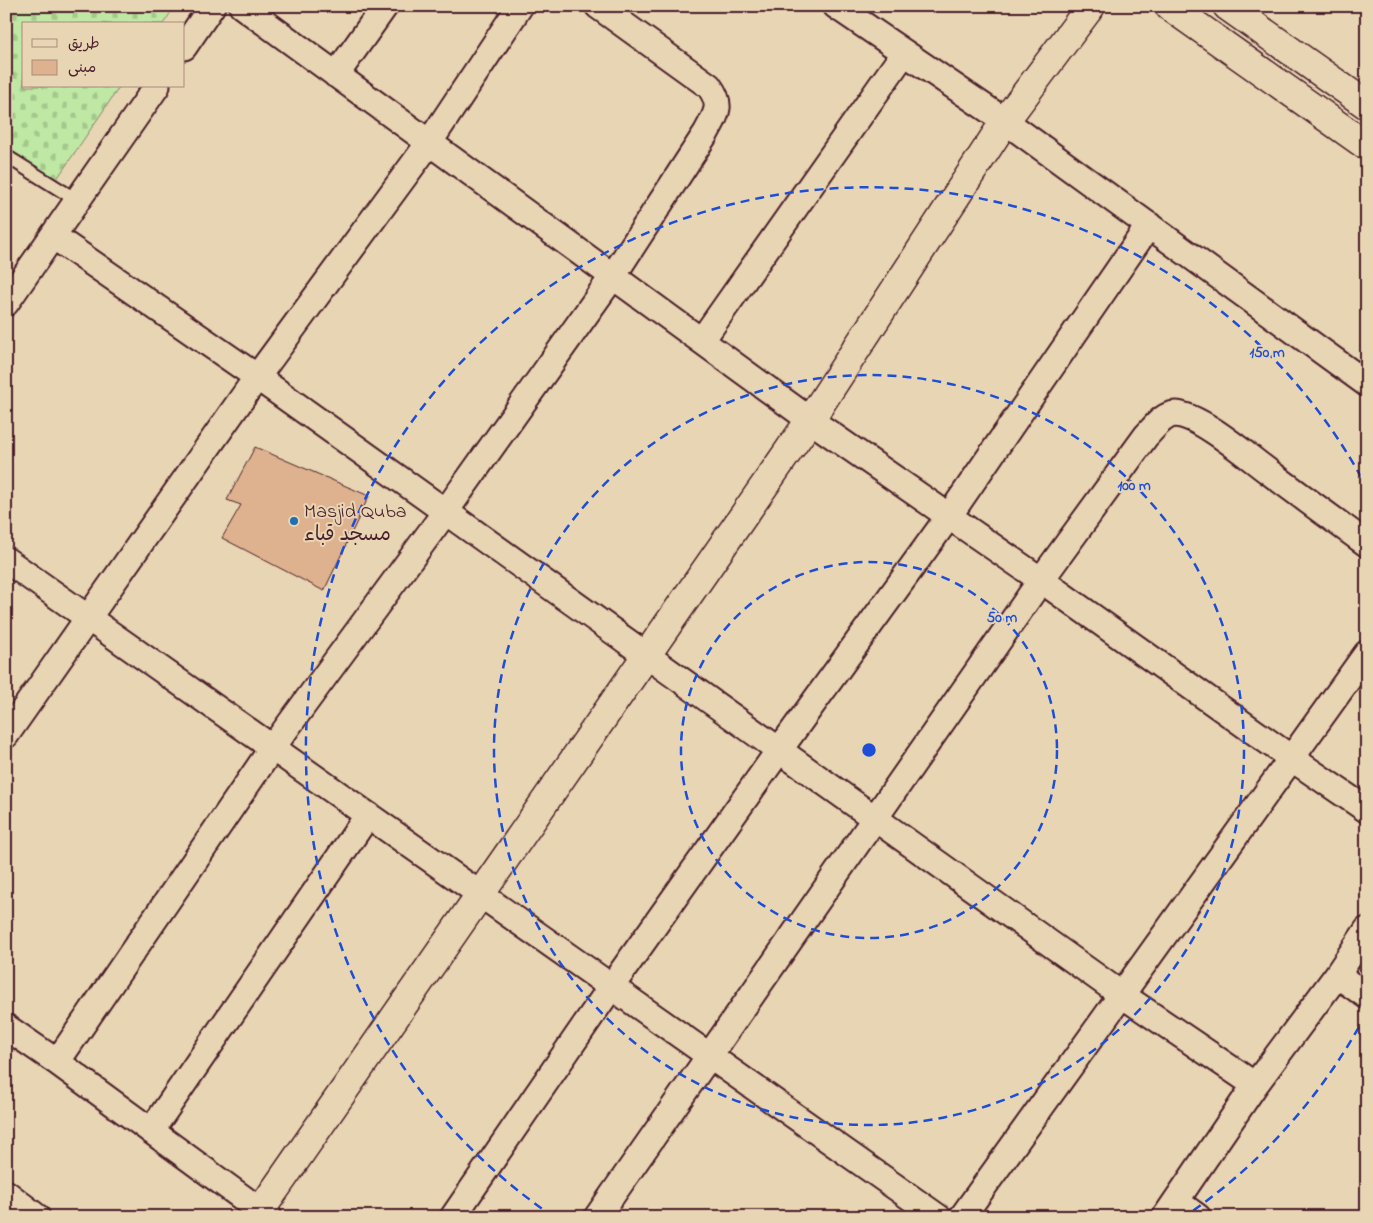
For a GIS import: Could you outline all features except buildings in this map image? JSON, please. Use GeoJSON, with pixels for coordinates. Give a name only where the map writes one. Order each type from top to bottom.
{"type":"FeatureCollection","features":[{"type":"Feature","properties":{"kind":"street"},"geometry":{"type":"LineString","coordinates":[[185,46],[212,6]]}},
{"type":"Feature","properties":{"kind":"street"},"geometry":{"type":"LineString","coordinates":[[242,6],[810,420],[1367,810]]}},
{"type":"Feature","properties":{"kind":"street"},"geometry":{"type":"LineString","coordinates":[[336,75],[385,6]]}},
{"type":"Feature","properties":{"kind":"street"},"geometry":{"type":"LineString","coordinates":[[6,735],[257,377],[428,143],[520,6]]}},
{"type":"Feature","properties":{"kind":"street"},"geometry":{"type":"LineString","coordinates":[[57,1062],[272,748],[446,511],[613,276],[716,116],[718,103],[716,96],[709,86],[598,6]]}},
{"type":"Feature","properties":{"kind":"street"},"geometry":{"type":"LineString","coordinates":[[836,6],[1005,121],[1367,384]]}},
{"type":"Feature","properties":{"kind":"street"},"geometry":{"type":"LineString","coordinates":[[6,1027],[151,1131],[262,1215],[480,895],[810,420],[1005,121],[1091,6]]}},
{"type":"Feature","properties":{"kind":"street"},"geometry":{"type":"LineString","coordinates":[[1169,6],[1367,146]]}},
{"type":"Feature","properties":{"kind":"street"},"geometry":{"type":"LineString","coordinates":[[1227,6],[1367,105]]}},
{"type":"Feature","properties":{"kind":"street"},"geometry":{"type":"LineString","coordinates":[[702,340],[904,53]]}},
{"type":"Feature","properties":{"kind":"street"},"geometry":{"type":"LineString","coordinates":[[6,303],[156,88]]}},
{"type":"Feature","properties":{"kind":"street"},"geometry":{"type":"LineString","coordinates":[[453,1217],[611,987],[949,516],[1149,225]]}},
{"type":"Feature","properties":{"kind":"street"},"geometry":{"type":"LineString","coordinates":[[53,236],[446,511],[1122,995],[1255,1085]]}},
{"type":"Feature","properties":{"kind":"street"},"geometry":{"type":"LineString","coordinates":[[597,1217],[708,1055],[876,819],[1041,580],[1158,422],[1173,414],[1196,421],[1367,544]]}},
{"type":"Feature","properties":{"kind":"street"},"geometry":{"type":"LineString","coordinates":[[6,560],[938,1217]]}},
{"type":"Feature","properties":{"kind":"street"},"geometry":{"type":"LineString","coordinates":[[962,1217],[1367,653]]}},
{"type":"Feature","properties":{"kind":"street"},"geometry":{"type":"LineString","coordinates":[[151,1131],[368,815]]}},
{"type":"Feature","properties":{"kind":"street"},"geometry":{"type":"LineString","coordinates":[[1198,1217],[1170,1209],[1255,1085],[1367,930]]}},
{"type":"Feature","properties":{"kind":"street"},"geometry":{"type":"LineString","coordinates":[[1336,975],[1367,996]]}},
{"type":"Feature","properties":{"kind":"street"},"geometry":{"type":"LineString","coordinates":[[6,1194],[33,1215]]}},
{"type":"Feature","properties":{"kind":"lane"},"geometry":{"type":"LineString","coordinates":[[6,156],[78,201]]}},
{"type":"Feature","properties":{"kind":"green space"},"geometry":{"type":"Polygon","coordinates":[[[6,6],[175,6],[164,22],[22,22],[22,88],[119,88],[52,186],[6,154],[6,6]]]}},
{"type":"Feature","properties":{"kind":"place","name":"Masjid Quba مسجد قباء"},"geometry":{"type":"Point","coordinates":[294,521]}}]}
